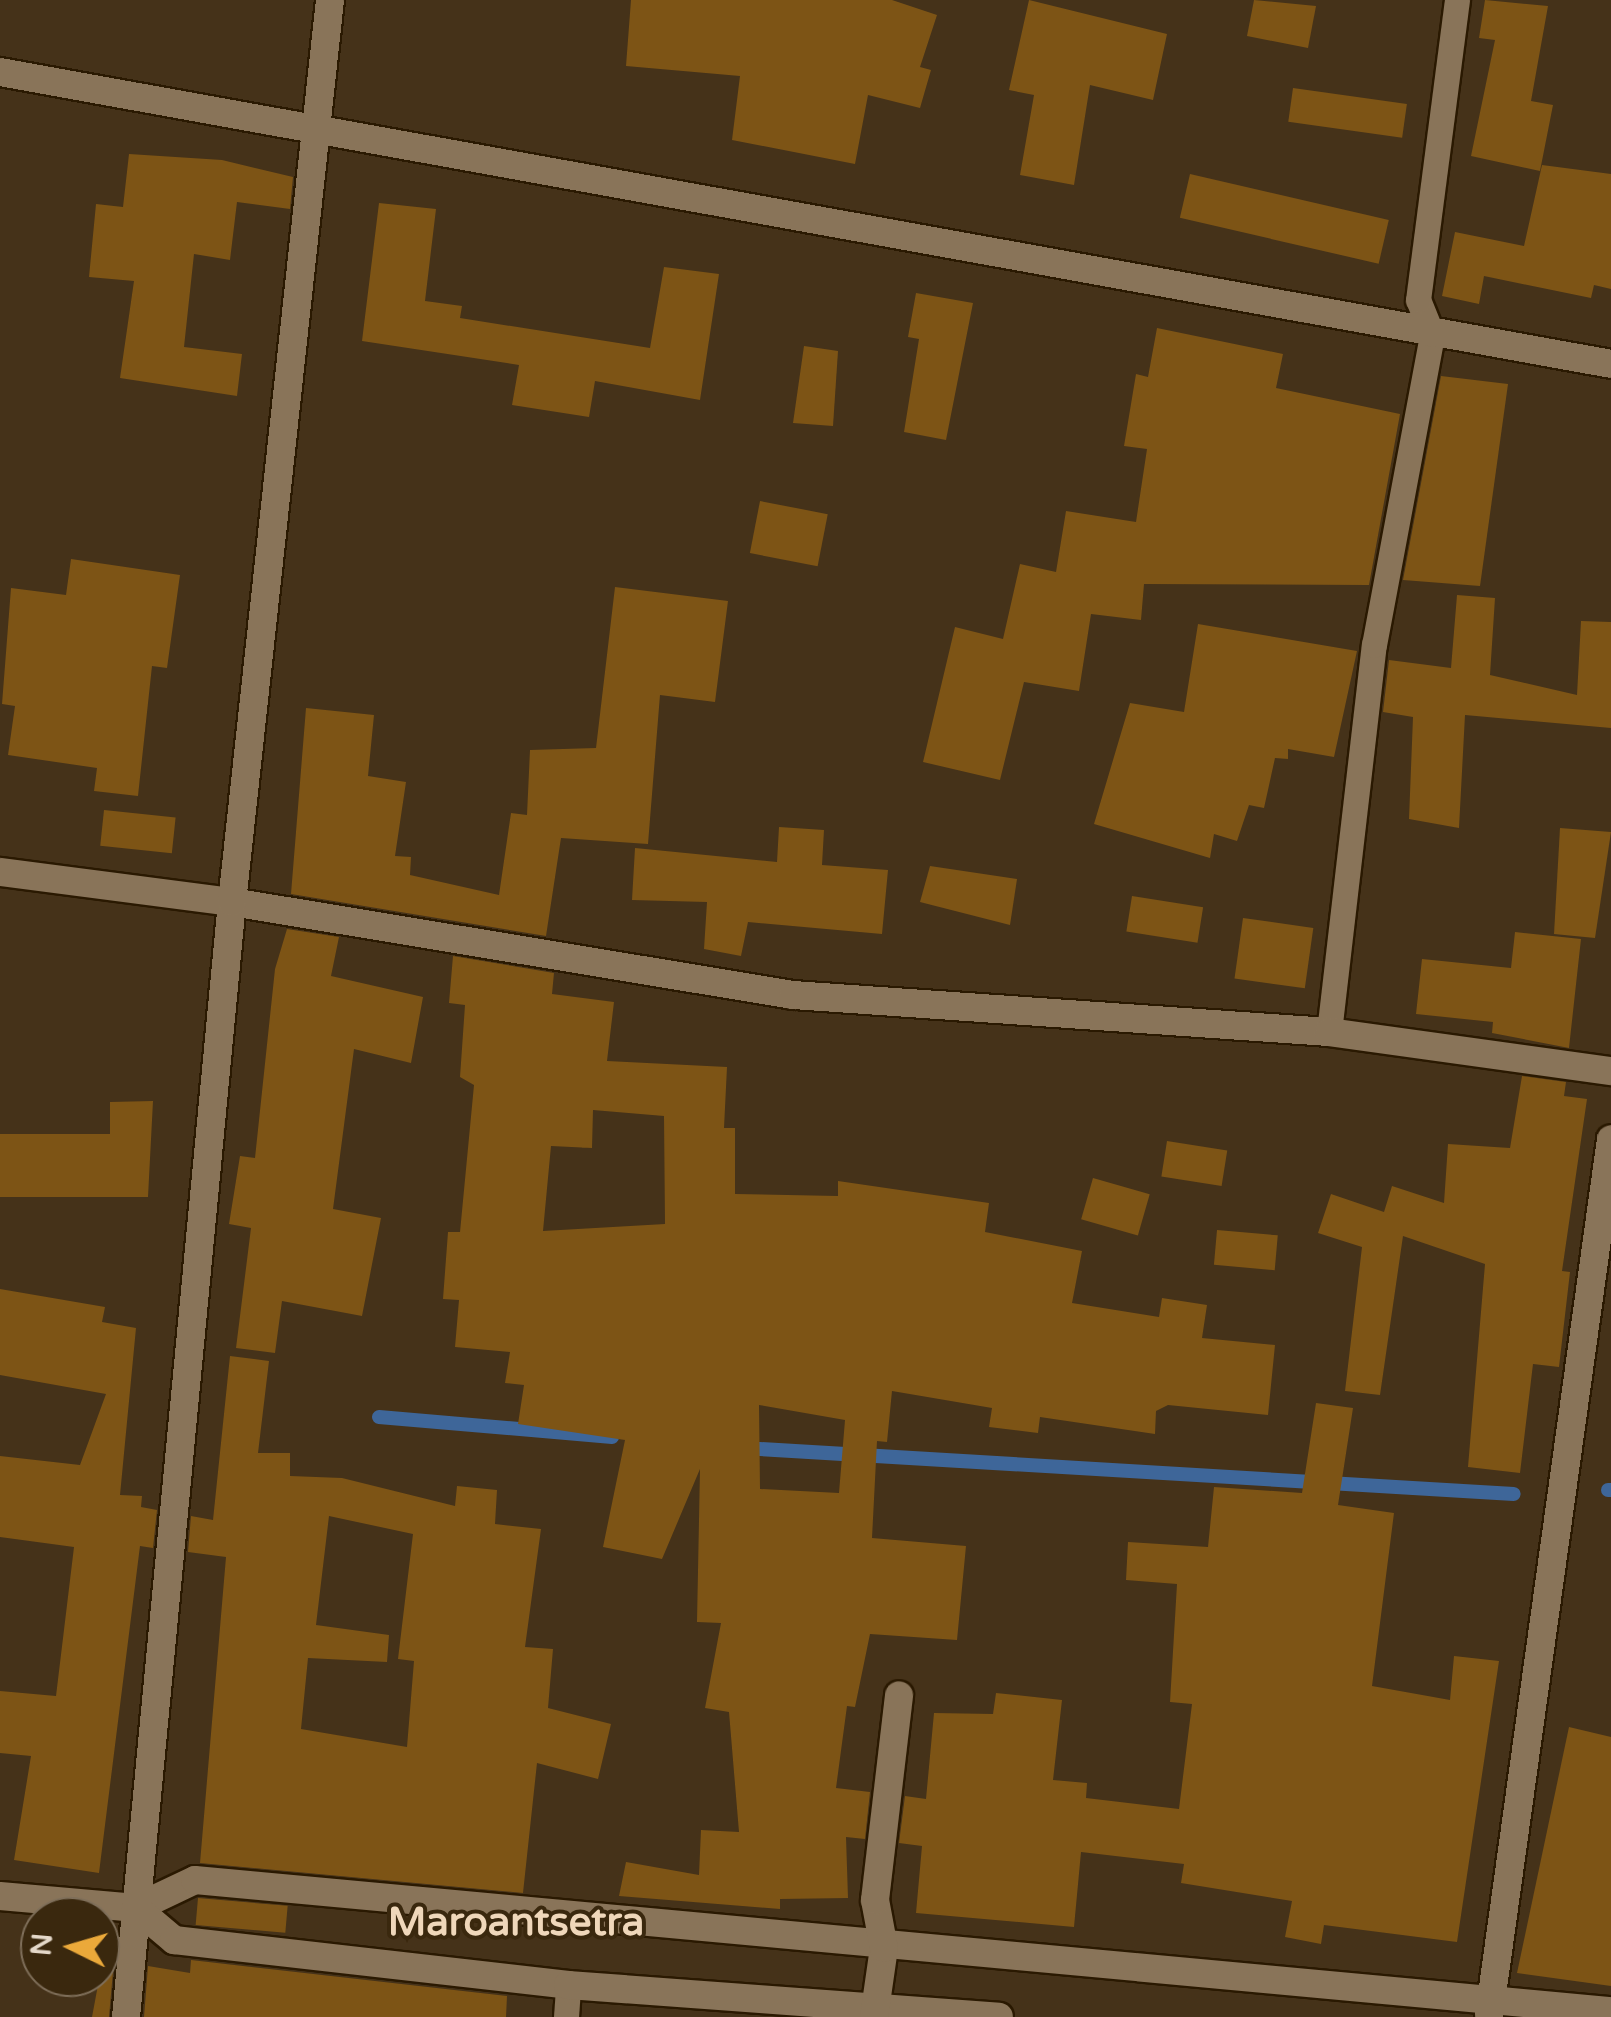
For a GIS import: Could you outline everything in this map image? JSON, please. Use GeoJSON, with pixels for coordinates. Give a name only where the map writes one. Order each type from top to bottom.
{"type":"FeatureCollection","features":[{"type":"Feature","properties":{"kind":"street"},"geometry":{"type":"LineString","coordinates":[[126,2017],[232,902],[330,0]]}},
{"type":"Feature","properties":{"kind":"street"},"geometry":{"type":"LineString","coordinates":[[0,72],[316,125],[1611,364]]}},
{"type":"Feature","properties":{"kind":"street"},"geometry":{"type":"LineString","coordinates":[[0,872],[232,902],[793,995],[1328,1032],[1611,1072]]}},
{"type":"Feature","properties":{"kind":"street"},"geometry":{"type":"LineString","coordinates":[[1490,2009],[1611,1139]]}},
{"type":"Feature","properties":{"kind":"street"},"geometry":{"type":"LineString","coordinates":[[875,2011],[884,1948],[874,1900],[900,1695]]}},
{"type":"Feature","properties":{"kind":"street"},"geometry":{"type":"LineString","coordinates":[[0,1896],[136,1908],[195,1880],[1490,2009],[1611,2011]]}},
{"type":"Feature","properties":{"kind":"street"},"geometry":{"type":"LineString","coordinates":[[136,1908],[174,1940],[568,1985],[875,2011],[999,2017]]}},
{"type":"Feature","properties":{"kind":"lane"},"geometry":{"type":"LineString","coordinates":[[1328,1032],[1374,645],[1432,334],[1418,300],[1457,0]]}},
{"type":"Feature","properties":{"kind":"lane"},"geometry":{"type":"LineString","coordinates":[[566,2017],[568,1985]]}},
{"type":"Feature","properties":{"kind":"building"},"geometry":{"type":"Polygon","coordinates":[[[631,0],[892,0],[937,15],[920,67],[931,70],[920,108],[868,95],[855,164],[732,140],[740,76],[626,66],[631,0]]]}},
{"type":"Feature","properties":{"kind":"building"},"geometry":{"type":"Polygon","coordinates":[[[1029,0],[1167,34],[1153,100],[1090,85],[1074,185],[1020,175],[1034,95],[1009,90],[1029,0]]]}},
{"type":"Feature","properties":{"kind":"building"},"geometry":{"type":"Polygon","coordinates":[[[1254,0],[1316,6],[1308,48],[1247,36],[1254,0]]]}},
{"type":"Feature","properties":{"kind":"building"},"geometry":{"type":"Polygon","coordinates":[[[1485,0],[1548,6],[1531,101],[1553,105],[1540,171],[1471,156],[1495,40],[1479,38],[1485,0]]]}},
{"type":"Feature","properties":{"kind":"building"},"geometry":{"type":"Polygon","coordinates":[[[1293,88],[1407,104],[1402,138],[1288,122],[1293,88]]]}},
{"type":"Feature","properties":{"kind":"building"},"geometry":{"type":"Polygon","coordinates":[[[129,154],[222,160],[293,177],[290,209],[237,202],[230,260],[194,254],[184,347],[242,354],[237,396],[120,378],[134,281],[89,277],[96,204],[123,207],[129,154]]]}},
{"type":"Feature","properties":{"kind":"building"},"geometry":{"type":"Polygon","coordinates":[[[1542,165],[1611,174],[1611,289],[1594,285],[1591,298],[1484,276],[1479,304],[1442,296],[1455,232],[1524,246],[1542,165]]]}},
{"type":"Feature","properties":{"kind":"building"},"geometry":{"type":"Polygon","coordinates":[[[1190,174],[1389,220],[1379,264],[1180,218],[1190,174]]]}},
{"type":"Feature","properties":{"kind":"building"},"geometry":{"type":"Polygon","coordinates":[[[379,203],[436,209],[425,301],[462,306],[460,318],[650,348],[664,267],[719,274],[700,400],[595,381],[589,417],[512,405],[519,365],[362,341],[379,203]]]}},
{"type":"Feature","properties":{"kind":"building"},"geometry":{"type":"Polygon","coordinates":[[[916,293],[973,303],[946,440],[904,432],[919,339],[908,337],[916,293]]]}},
{"type":"Feature","properties":{"kind":"building"},"geometry":{"type":"Polygon","coordinates":[[[1157,328],[1283,354],[1276,388],[1400,414],[1369,585],[1144,584],[1141,620],[1091,614],[1079,691],[1024,682],[1000,780],[923,762],[955,627],[1003,639],[1020,564],[1056,572],[1066,511],[1136,522],[1147,449],[1124,446],[1136,374],[1148,377],[1157,328]]]}},
{"type":"Feature","properties":{"kind":"building"},"geometry":{"type":"Polygon","coordinates":[[[804,346],[838,351],[833,426],[793,423],[804,346]]]}},
{"type":"Feature","properties":{"kind":"building"},"geometry":{"type":"Polygon","coordinates":[[[1441,376],[1508,384],[1480,586],[1403,580],[1441,376]]]}},
{"type":"Feature","properties":{"kind":"building"},"geometry":{"type":"Polygon","coordinates":[[[760,501],[828,514],[818,566],[750,553],[760,501]]]}},
{"type":"Feature","properties":{"kind":"building"},"geometry":{"type":"Polygon","coordinates":[[[71,559],[180,575],[167,668],[152,666],[138,796],[94,791],[97,768],[8,755],[15,706],[2,704],[11,588],[66,595],[71,559]]]}},
{"type":"Feature","properties":{"kind":"building"},"geometry":{"type":"Polygon","coordinates":[[[615,587],[728,601],[715,702],[660,695],[648,844],[561,838],[546,936],[291,894],[306,708],[374,715],[368,776],[406,782],[395,856],[411,857],[410,875],[499,895],[511,813],[527,815],[530,750],[596,748],[615,587]]]}},
{"type":"Feature","properties":{"kind":"building"},"geometry":{"type":"Polygon","coordinates":[[[1457,595],[1495,598],[1490,675],[1577,695],[1581,621],[1611,622],[1611,728],[1465,715],[1459,828],[1409,819],[1413,717],[1383,712],[1389,660],[1451,668],[1457,595]]]}},
{"type":"Feature","properties":{"kind":"building"},"geometry":{"type":"Polygon","coordinates":[[[1198,624],[1357,651],[1334,757],[1288,749],[1288,759],[1275,758],[1264,808],[1249,805],[1237,841],[1214,834],[1210,858],[1094,824],[1130,703],[1184,712],[1198,624]]]}},
{"type":"Feature","properties":{"kind":"building"},"geometry":{"type":"Polygon","coordinates":[[[104,810],[176,818],[172,853],[100,846],[104,810]]]}},
{"type":"Feature","properties":{"kind":"building"},"geometry":{"type":"Polygon","coordinates":[[[779,827],[824,830],[822,865],[888,870],[882,934],[748,922],[741,956],[704,949],[707,902],[632,900],[635,848],[777,862],[779,827]]]}},
{"type":"Feature","properties":{"kind":"building"},"geometry":{"type":"Polygon","coordinates":[[[1560,828],[1611,832],[1595,938],[1554,934],[1560,828]]]}},
{"type":"Feature","properties":{"kind":"building"},"geometry":{"type":"Polygon","coordinates":[[[930,866],[1017,879],[1010,925],[920,902],[930,866]]]}},
{"type":"Feature","properties":{"kind":"building"},"geometry":{"type":"Polygon","coordinates":[[[1132,896],[1203,907],[1197,943],[1126,932],[1132,896]]]}},
{"type":"Feature","properties":{"kind":"building"},"geometry":{"type":"Polygon","coordinates":[[[1243,918],[1313,928],[1305,988],[1235,978],[1243,918]]]}},
{"type":"Feature","properties":{"kind":"building"},"geometry":{"type":"Polygon","coordinates":[[[287,929],[339,937],[331,976],[423,997],[411,1063],[354,1049],[333,1209],[381,1218],[362,1316],[282,1301],[275,1353],[236,1348],[251,1228],[229,1224],[240,1156],[255,1158],[275,969],[287,929]]]}},
{"type":"Feature","properties":{"kind":"building"},"geometry":{"type":"Polygon","coordinates":[[[1515,932],[1581,939],[1569,1048],[1492,1033],[1493,1022],[1416,1014],[1422,959],[1511,968],[1515,932]]]}},
{"type":"Feature","properties":{"kind":"building"},"geometry":{"type":"Polygon","coordinates":[[[453,956],[554,973],[552,994],[614,1002],[607,1061],[727,1067],[724,1128],[735,1128],[735,1194],[838,1196],[838,1181],[989,1203],[985,1232],[1082,1251],[1072,1303],[1159,1317],[1162,1298],[1207,1305],[1202,1338],[1275,1345],[1268,1415],[1168,1405],[1156,1411],[1155,1434],[1040,1417],[1038,1433],[989,1427],[992,1408],[892,1391],[887,1442],[877,1441],[872,1538],[966,1546],[957,1640],[870,1634],[855,1707],[847,1706],[836,1788],[870,1792],[865,1839],[846,1837],[848,1898],[780,1899],[780,1909],[619,1896],[626,1862],[699,1875],[701,1830],[739,1832],[729,1712],[705,1708],[721,1623],[697,1622],[700,1469],[662,1559],[603,1547],[625,1440],[518,1424],[524,1385],[505,1383],[510,1352],[455,1347],[459,1300],[443,1299],[448,1232],[460,1232],[474,1085],[460,1077],[465,1005],[449,1003],[453,956]],[[593,1110],[592,1148],[551,1146],[543,1231],[665,1224],[664,1116],[593,1110]],[[759,1405],[760,1489],[839,1493],[845,1420],[759,1405]]]}},
{"type":"Feature","properties":{"kind":"building"},"geometry":{"type":"Polygon","coordinates":[[[1522,1076],[1566,1082],[1564,1096],[1587,1099],[1562,1271],[1570,1272],[1559,1367],[1533,1364],[1520,1473],[1468,1467],[1485,1264],[1403,1236],[1380,1395],[1345,1391],[1362,1247],[1318,1233],[1331,1194],[1384,1212],[1392,1186],[1444,1203],[1448,1144],[1510,1148],[1522,1076]]]}},
{"type":"Feature","properties":{"kind":"building"},"geometry":{"type":"Polygon","coordinates":[[[153,1101],[148,1197],[0,1197],[0,1134],[110,1134],[110,1102],[153,1101]]]}},
{"type":"Feature","properties":{"kind":"building"},"geometry":{"type":"Polygon","coordinates":[[[1167,1141],[1227,1151],[1222,1186],[1161,1177],[1167,1141]]]}},
{"type":"Feature","properties":{"kind":"building"},"geometry":{"type":"Polygon","coordinates":[[[1093,1178],[1150,1194],[1138,1236],[1081,1219],[1093,1178]]]}},
{"type":"Feature","properties":{"kind":"building"},"geometry":{"type":"Polygon","coordinates":[[[1217,1230],[1278,1235],[1275,1270],[1214,1265],[1217,1230]]]}},
{"type":"Feature","properties":{"kind":"building"},"geometry":{"type":"Polygon","coordinates":[[[0,1289],[105,1307],[102,1322],[136,1328],[120,1495],[142,1496],[141,1507],[157,1510],[153,1548],[140,1546],[99,1873],[14,1860],[31,1756],[0,1753],[0,1691],[56,1696],[74,1547],[0,1537],[0,1456],[80,1465],[106,1394],[0,1375],[0,1289]]]}},
{"type":"Feature","properties":{"kind":"building"},"geometry":{"type":"Polygon","coordinates":[[[230,1356],[269,1361],[258,1453],[290,1453],[290,1476],[342,1478],[455,1506],[457,1486],[497,1490],[495,1524],[541,1529],[525,1647],[553,1649],[548,1708],[611,1724],[598,1779],[537,1763],[523,1893],[200,1863],[226,1557],[188,1552],[191,1516],[213,1520],[230,1356]],[[329,1516],[316,1625],[389,1635],[387,1662],[308,1658],[301,1729],[407,1747],[414,1661],[398,1659],[413,1534],[329,1516]]]}},
{"type":"Feature","properties":{"kind":"building"},"geometry":{"type":"Polygon","coordinates":[[[1316,1403],[1353,1408],[1338,1505],[1394,1513],[1372,1686],[1450,1700],[1454,1656],[1499,1661],[1457,1942],[1324,1925],[1321,1944],[1285,1937],[1292,1901],[1181,1883],[1184,1864],[1081,1852],[1074,1927],[916,1913],[922,1846],[899,1843],[905,1796],[926,1799],[934,1713],[993,1714],[996,1693],[1062,1700],[1053,1780],[1087,1783],[1086,1798],[1179,1809],[1192,1704],[1170,1702],[1177,1584],[1126,1580],[1128,1542],[1208,1547],[1214,1487],[1302,1493],[1316,1403]]]}},
{"type":"Feature","properties":{"kind":"building"},"geometry":{"type":"Polygon","coordinates":[[[1569,1727],[1611,1737],[1611,1986],[1517,1973],[1569,1727]]]}},
{"type":"Feature","properties":{"kind":"building"},"geometry":{"type":"Polygon","coordinates":[[[198,1898],[288,1906],[285,1933],[196,1925],[198,1898]]]}},
{"type":"Feature","properties":{"kind":"building"},"geometry":{"type":"Polygon","coordinates":[[[191,1960],[507,1996],[506,2017],[144,2017],[148,1966],[190,1973],[191,1960]]]}},
{"type":"Feature","properties":{"kind":"building"},"geometry":{"type":"Polygon","coordinates":[[[96,1997],[111,1997],[109,2017],[92,2017],[96,1997]]]}},
{"type":"Feature","properties":{"kind":"waterway"},"geometry":{"type":"LineString","coordinates":[[379,1417],[612,1437]]}},
{"type":"Feature","properties":{"kind":"waterway"},"geometry":{"type":"LineString","coordinates":[[743,1448],[1514,1494]]}},
{"type":"Feature","properties":{"kind":"district","name":"Maroantsetra"},"geometry":{"type":"Point","coordinates":[516,1922]}}]}
